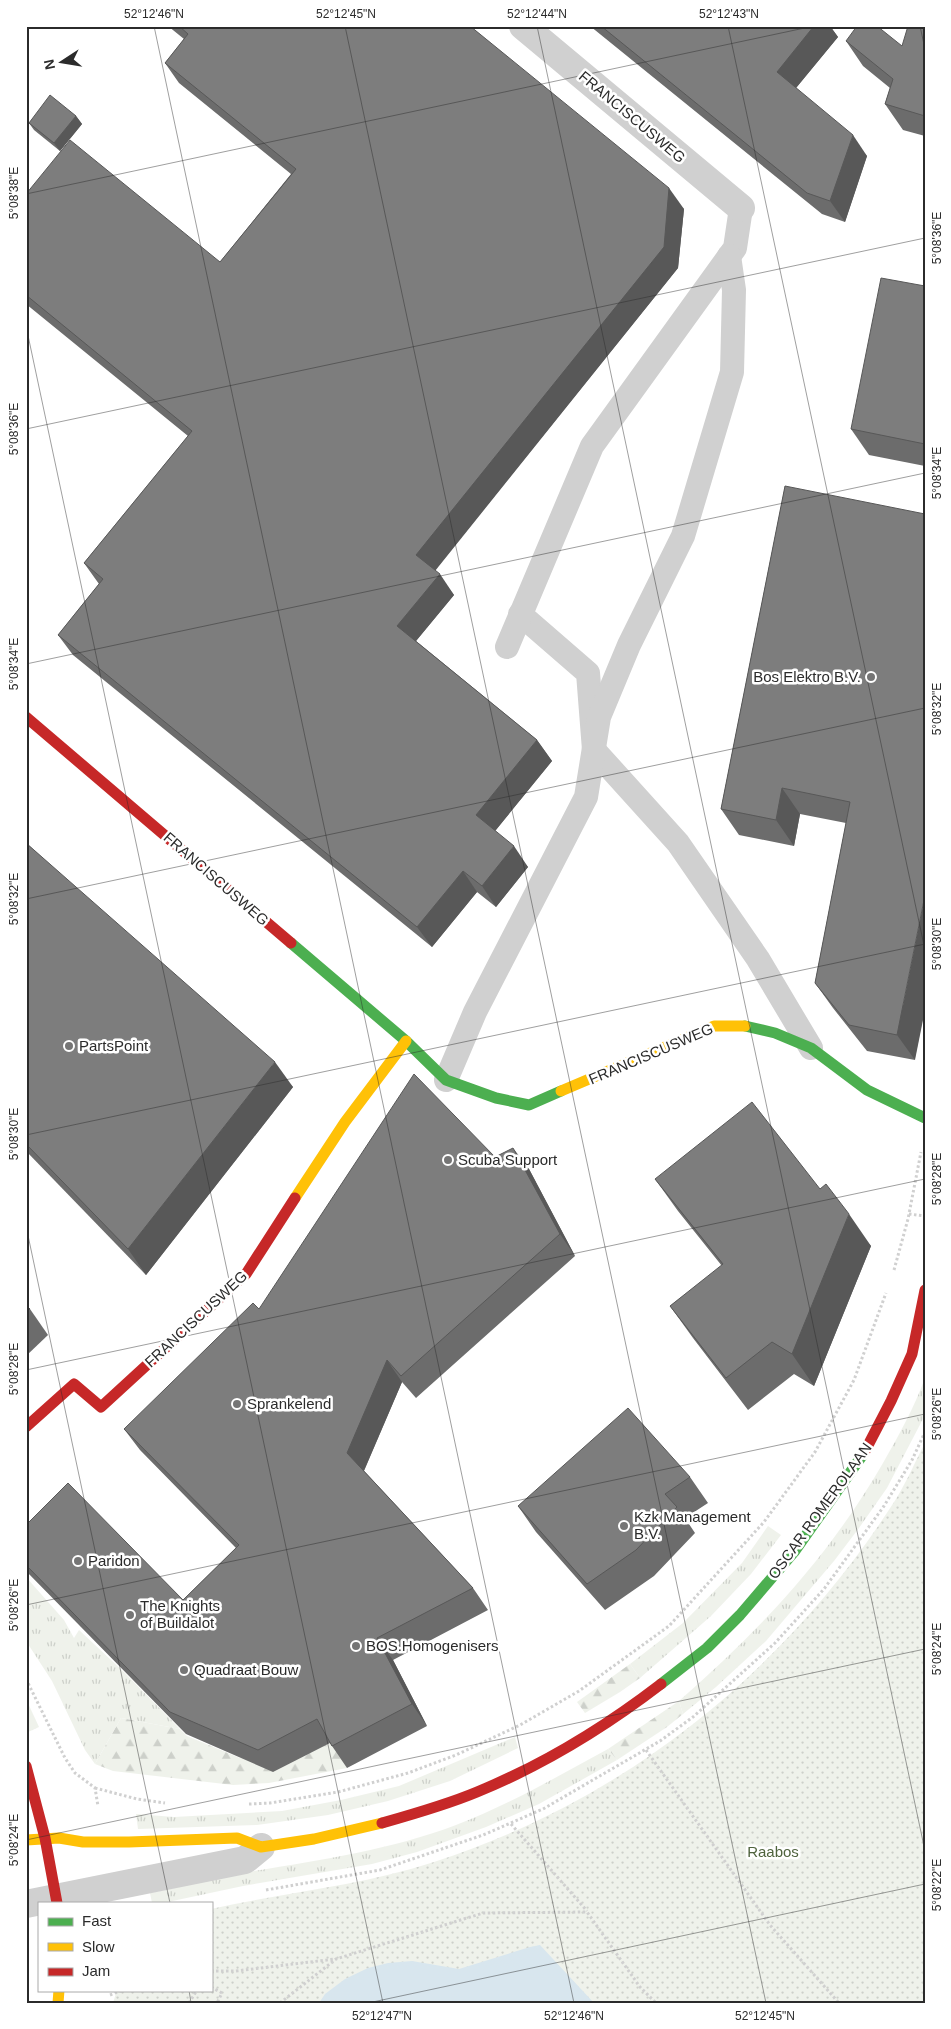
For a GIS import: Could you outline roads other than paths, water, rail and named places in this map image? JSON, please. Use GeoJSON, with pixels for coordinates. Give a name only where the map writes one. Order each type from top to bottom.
{"type":"FeatureCollection","features":[{"type":"Feature","properties":{"kind":"street","name":"FRANCISCUSWEG"},"geometry":{"type":"LineString","coordinates":[[523,26],[741,208]]}},
{"type":"Feature","properties":{"kind":"street","name":"FRANCISCUSWEG"},"geometry":{"type":"LineString","coordinates":[[26,717],[406,1042],[446,1080],[496,1098],[529,1106],[714,1026],[742,1025],[775,1033],[812,1048],[867,1090],[925,1118]]}},
{"type":"Feature","properties":{"kind":"street","name":"FRANCISCUSWEG"},"geometry":{"type":"LineString","coordinates":[[26,1427],[74,1384],[101,1407],[246,1274],[345,1122],[406,1042]]}},
{"type":"Feature","properties":{"kind":"street","name":"OSCAR ROMEROLAAN"},"geometry":{"type":"LineString","coordinates":[[26,1840],[46,1838],[105,1842],[237,1838],[261,1847],[314,1839],[376,1825],[433,1808],[477,1792],[576,1743],[616,1717],[707,1648],[740,1615],[794,1552],[866,1450],[891,1401],[919,1340],[925,1290]]}},
{"type":"Feature","properties":{"kind":"street"},"geometry":{"type":"LineString","coordinates":[[26,1766],[46,1838],[57,1900]]}},
{"type":"Feature","properties":{"kind":"street","name":"OSCAR ROMEROLAAN"},"geometry":{"type":"LineString","coordinates":[[42,1902],[245,1860],[261,1847]]}},
{"type":"Feature","properties":{"kind":"lane"},"geometry":{"type":"LineString","coordinates":[[507,646],[592,446],[735,248],[741,208]]}},
{"type":"Feature","properties":{"kind":"lane"},"geometry":{"type":"LineString","coordinates":[[446,1080],[475,1012],[586,797],[598,717],[629,645],[683,536],[732,372],[734,290],[729,256]]}},
{"type":"Feature","properties":{"kind":"lane"},"geometry":{"type":"LineString","coordinates":[[520,614],[588,673],[594,750],[678,843],[758,958],[812,1048]]}},
{"type":"Feature","properties":{"kind":"place","name":"Bos Elektro B.V."},"geometry":{"type":"Point","coordinates":[871,677]}},
{"type":"Feature","properties":{"kind":"place","name":"PartsPoint"},"geometry":{"type":"Point","coordinates":[69,1046]}},
{"type":"Feature","properties":{"kind":"place","name":"Scuba Support"},"geometry":{"type":"Point","coordinates":[448,1160]}},
{"type":"Feature","properties":{"kind":"place","name":"Sprankelend"},"geometry":{"type":"Point","coordinates":[237,1404]}},
{"type":"Feature","properties":{"kind":"place","name":"Kzk Management B.V."},"geometry":{"type":"Point","coordinates":[624,1526]}},
{"type":"Feature","properties":{"kind":"place","name":"Paridon"},"geometry":{"type":"Point","coordinates":[78,1561]}},
{"type":"Feature","properties":{"kind":"place","name":"The Knights of Buildalot"},"geometry":{"type":"Point","coordinates":[130,1615]}},
{"type":"Feature","properties":{"kind":"place","name":"BOS.Homogenisers"},"geometry":{"type":"Point","coordinates":[356,1646]}},
{"type":"Feature","properties":{"kind":"place","name":"Quadraat Bouw"},"geometry":{"type":"Point","coordinates":[184,1670]}},
{"type":"Feature","properties":{"kind":"park label","name":"Raabos"},"geometry":{"type":"Point","coordinates":[773,1852]}}]}
